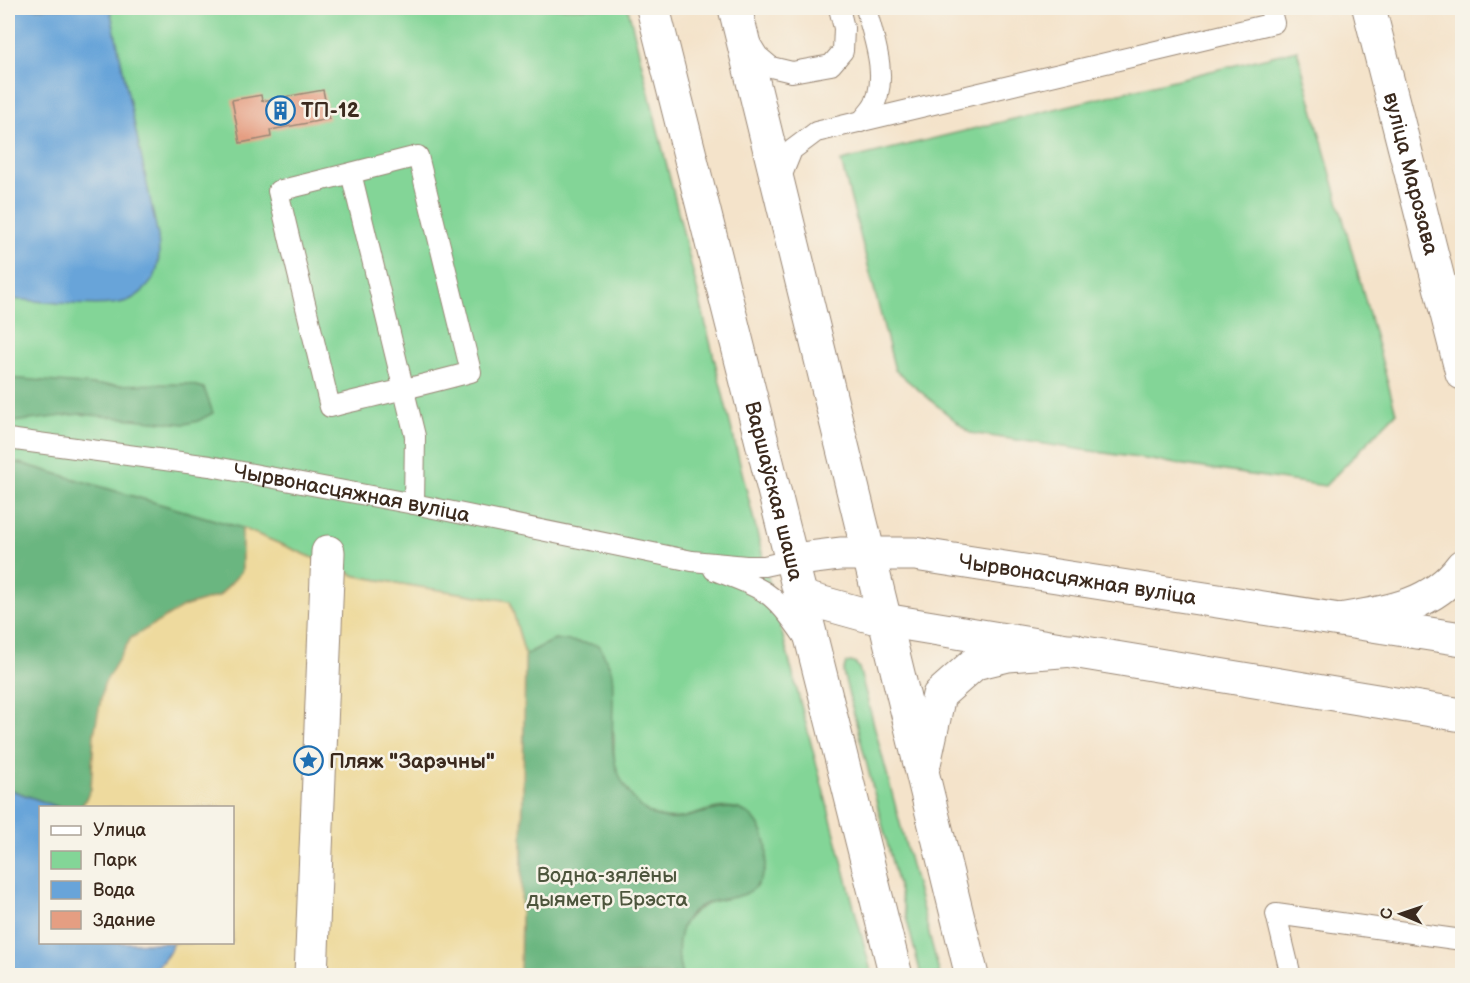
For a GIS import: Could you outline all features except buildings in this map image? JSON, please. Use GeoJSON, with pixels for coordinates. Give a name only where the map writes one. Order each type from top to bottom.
{"type":"FeatureCollection","features":[{"type":"Feature","properties":{"kind":"main road","name":"Варшаўская шаша"},"geometry":{"type":"LineString","coordinates":[[653,8],[896,975]]}},
{"type":"Feature","properties":{"kind":"main road","name":"вуліца Марозава"},"geometry":{"type":"LineString","coordinates":[[1370,8],[1462,373]]}},
{"type":"Feature","properties":{"kind":"main road"},"geometry":{"type":"LineString","coordinates":[[737,16],[972,975]]}},
{"type":"Feature","properties":{"kind":"main road"},"geometry":{"type":"LineString","coordinates":[[311,975],[328,552]]}},
{"type":"Feature","properties":{"kind":"main road","name":"Чырвонасцяжная вуліца"},"geometry":{"type":"LineString","coordinates":[[792,560],[840,554],[915,554],[1462,639]]}},
{"type":"Feature","properties":{"kind":"main road"},"geometry":{"type":"LineString","coordinates":[[1338,620],[1408,606],[1442,588],[1462,566]]}},
{"type":"Feature","properties":{"kind":"main road"},"geometry":{"type":"LineString","coordinates":[[801,597],[884,620],[1462,715]]}},
{"type":"Feature","properties":{"kind":"main road"},"geometry":{"type":"LineString","coordinates":[[923,772],[939,695],[975,663],[1008,655],[1074,650]]}},
{"type":"Feature","properties":{"kind":"lane"},"geometry":{"type":"LineString","coordinates":[[737,16],[758,56],[771,67],[792,72],[831,65],[843,51],[844,28],[839,8]]}},
{"type":"Feature","properties":{"kind":"lane"},"geometry":{"type":"LineString","coordinates":[[861,122],[875,105],[881,82],[878,55],[866,8]]}},
{"type":"Feature","properties":{"kind":"lane"},"geometry":{"type":"LineString","coordinates":[[779,182],[792,150],[816,132],[1274,23],[1270,8]]}},
{"type":"Feature","properties":{"kind":"lane"},"geometry":{"type":"LineString","coordinates":[[418,156],[471,372],[404,389],[330,407],[278,191],[418,156]]}},
{"type":"Feature","properties":{"kind":"lane"},"geometry":{"type":"LineString","coordinates":[[351,173],[415,436],[414,504]]}},
{"type":"Feature","properties":{"kind":"lane","name":"Чырвонасцяжная вуліца"},"geometry":{"type":"LineString","coordinates":[[8,439],[210,466],[414,504],[692,561],[764,566],[792,560]]}},
{"type":"Feature","properties":{"kind":"lane","name":"Чырвонасцяжная вуліца"},"geometry":{"type":"LineString","coordinates":[[692,561],[768,594],[795,623],[816,657]]}},
{"type":"Feature","properties":{"kind":"lane"},"geometry":{"type":"LineString","coordinates":[[1291,975],[1276,914],[1462,940]]}},
{"type":"Feature","properties":{"kind":"green space"},"geometry":{"type":"Polygon","coordinates":[[[8,8],[628,8],[777,614],[872,975],[682,975],[678,949],[682,928],[695,911],[719,899],[761,828],[747,814],[736,808],[725,807],[671,819],[660,817],[641,807],[620,779],[615,763],[613,731],[606,716],[555,639],[525,655],[510,601],[356,576],[242,528],[8,461],[8,8]]]}},
{"type":"Feature","properties":{"kind":"green space"},"geometry":{"type":"Polygon","coordinates":[[[1297,50],[1396,413],[1325,486],[970,433],[895,370],[841,161],[1297,50]]]}},
{"type":"Feature","properties":{"kind":"green space"},"geometry":{"type":"Polygon","coordinates":[[[8,378],[94,385],[189,384],[204,388],[213,413],[198,421],[185,424],[80,414],[12,422],[8,421],[8,378]]]}},
{"type":"Feature","properties":{"kind":"green space"},"geometry":{"type":"Polygon","coordinates":[[[8,461],[242,528],[242,571],[219,596],[183,607],[94,734],[91,789],[82,806],[55,806],[8,789],[8,461]]]}},
{"type":"Feature","properties":{"kind":"green space","name":"Водна-зялёны дыяметр Брэста"},"geometry":{"type":"Polygon","coordinates":[[[555,639],[599,645],[604,654],[612,676],[614,757],[625,787],[640,806],[660,818],[672,819],[716,809],[737,809],[746,812],[754,819],[764,836],[767,850],[766,865],[757,885],[745,894],[705,904],[695,909],[683,925],[679,945],[682,975],[520,975],[525,655],[555,639]]]}},
{"type":"Feature","properties":{"kind":"green space"},"geometry":{"type":"Polygon","coordinates":[[[851,662],[859,668],[940,975],[921,975],[843,672],[846,663],[851,662]]]}},
{"type":"Feature","properties":{"kind":"sand","name":"Пляж \"Зарэчны\""},"geometry":{"type":"Polygon","coordinates":[[[242,528],[356,576],[510,601],[525,655],[520,975],[147,975],[166,957],[172,944],[234,944],[234,806],[82,806],[91,789],[94,734],[104,684],[131,638],[183,607],[219,596],[242,571],[242,528]]]}},
{"type":"Feature","properties":{"kind":"water"},"geometry":{"type":"Polygon","coordinates":[[[8,8],[110,8],[159,245],[158,264],[154,277],[144,290],[127,301],[116,304],[86,305],[8,299],[8,8]]]}},
{"type":"Feature","properties":{"kind":"water"},"geometry":{"type":"Polygon","coordinates":[[[8,789],[55,806],[39,806],[39,944],[172,944],[166,957],[147,975],[8,975],[8,789]]]}},
{"type":"Feature","properties":{"kind":"place","name":"ТП-12"},"geometry":{"type":"Point","coordinates":[280,110]}},
{"type":"Feature","properties":{"kind":"place","name":"Пляж \"Зарэчны\""},"geometry":{"type":"Point","coordinates":[308,761]}}]}
